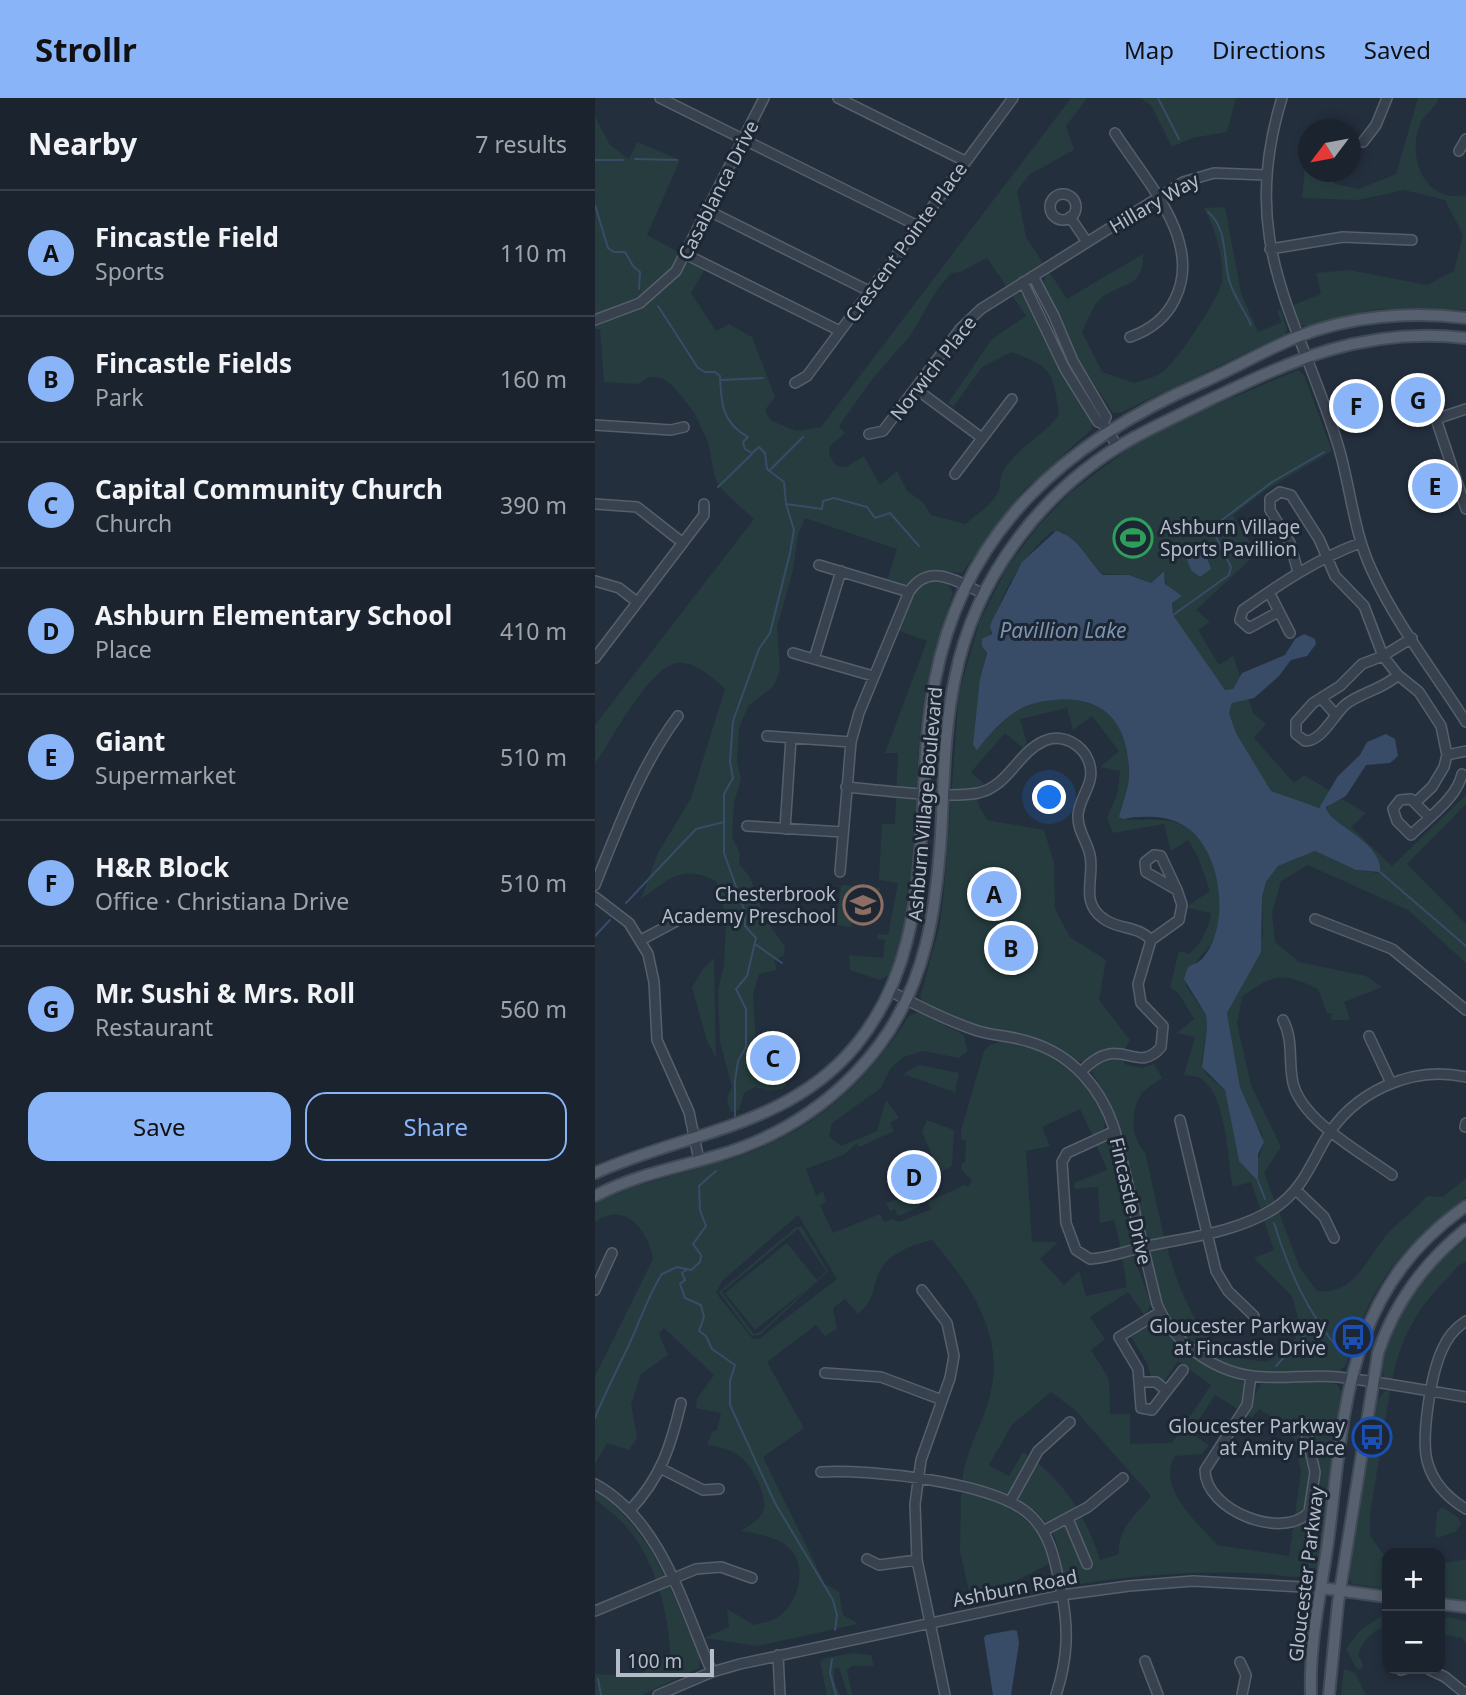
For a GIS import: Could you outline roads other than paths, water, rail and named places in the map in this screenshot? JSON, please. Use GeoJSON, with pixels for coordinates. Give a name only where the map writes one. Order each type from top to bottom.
{"type":"FeatureCollection","features":[{"type":"Feature","properties":{"kind":"main road","name":"Ashburn Village Boulevard"},"geometry":{"type":"LineString","coordinates":[[595,1173],[766,1114],[809,1090],[856,1045],[890,991],[912,929],[935,679],[943,646],[966,585],[1003,525],[1059,466],[1106,427],[1297,337],[1380,317],[1466,318]]}},
{"type":"Feature","properties":{"kind":"main road","name":"Ashburn Village Boulevard"},"geometry":{"type":"LineString","coordinates":[[595,1196],[628,1180],[765,1139],[820,1105],[848,1081],[879,1046],[907,1000],[922,962],[934,914],[954,682],[964,642],[984,594],[1011,549],[1041,510],[1072,481],[1118,447],[1305,356],[1404,335],[1466,338]]}},
{"type":"Feature","properties":{"kind":"main road","name":"Gloucester Parkway"},"geometry":{"type":"LineString","coordinates":[[1311,1695],[1322,1588],[1351,1379],[1370,1317],[1392,1277],[1425,1239],[1466,1206]]}},
{"type":"Feature","properties":{"kind":"main road","name":"Gloucester Parkway"},"geometry":{"type":"LineString","coordinates":[[1329,1695],[1340,1591],[1372,1382],[1382,1340],[1408,1289],[1433,1258],[1466,1229]]}},
{"type":"Feature","properties":{"kind":"main road","name":"Ashburn Road"},"geometry":{"type":"LineString","coordinates":[[1322,1588],[1382,1596]]}},
{"type":"Feature","properties":{"kind":"main road"},"geometry":{"type":"LineString","coordinates":[[1445,1605],[1466,1607]]}},
{"type":"Feature","properties":{"kind":"street"},"geometry":{"type":"LineString","coordinates":[[660,98],[918,226]]}},
{"type":"Feature","properties":{"kind":"street","name":"Casablanca Drive"},"geometry":{"type":"LineString","coordinates":[[595,320],[629,309],[651,296],[671,277],[687,255],[764,98]]}},
{"type":"Feature","properties":{"kind":"street"},"geometry":{"type":"LineString","coordinates":[[838,98],[965,161]]}},
{"type":"Feature","properties":{"kind":"street","name":"Crescent Pointe Place"},"geometry":{"type":"LineString","coordinates":[[795,383],[807,376],[1013,98]]}},
{"type":"Feature","properties":{"kind":"street"},"geometry":{"type":"LineString","coordinates":[[1282,98],[1266,176],[1270,249],[1278,285],[1343,460],[1360,543],[1378,583],[1466,722]]}},
{"type":"Feature","properties":{"kind":"street"},"geometry":{"type":"LineString","coordinates":[[1363,142],[1376,125],[1387,98]]}},
{"type":"Feature","properties":{"kind":"street"},"geometry":{"type":"LineString","coordinates":[[1115,133],[1179,238],[1183,274],[1177,295],[1166,313],[1151,327],[1130,337]]}},
{"type":"Feature","properties":{"kind":"street"},"geometry":{"type":"LineString","coordinates":[[1459,151],[1466,139]]}},
{"type":"Feature","properties":{"kind":"street","name":"Hillary Way"},"geometry":{"type":"LineString","coordinates":[[1033,276],[1157,198],[1203,174],[1266,176]]}},
{"type":"Feature","properties":{"kind":"street"},"geometry":{"type":"LineString","coordinates":[[709,211],[869,291]]}},
{"type":"Feature","properties":{"kind":"street","name":"Hillary Way"},"geometry":{"type":"LineString","coordinates":[[1070,217],[1087,242]]}},
{"type":"Feature","properties":{"kind":"street"},"geometry":{"type":"LineString","coordinates":[[1270,249],[1343,237],[1412,240]]}},
{"type":"Feature","properties":{"kind":"street"},"geometry":{"type":"LineString","coordinates":[[687,255],[841,331]]}},
{"type":"Feature","properties":{"kind":"street"},"geometry":{"type":"LineString","coordinates":[[1033,276],[1118,447]]}},
{"type":"Feature","properties":{"kind":"street","name":"Norwich Place"},"geometry":{"type":"LineString","coordinates":[[870,434],[883,431],[969,318],[1033,276]]}},
{"type":"Feature","properties":{"kind":"street"},"geometry":{"type":"LineString","coordinates":[[1023,282],[1065,369],[1098,422],[1106,427]]}},
{"type":"Feature","properties":{"kind":"street"},"geometry":{"type":"LineString","coordinates":[[916,389],[982,438]]}},
{"type":"Feature","properties":{"kind":"street"},"geometry":{"type":"LineString","coordinates":[[955,474],[1011,399]]}},
{"type":"Feature","properties":{"kind":"street"},"geometry":{"type":"LineString","coordinates":[[1466,409],[1436,419],[1466,509]]}},
{"type":"Feature","properties":{"kind":"street"},"geometry":{"type":"LineString","coordinates":[[595,425],[671,430],[684,426]]}},
{"type":"Feature","properties":{"kind":"street"},"geometry":{"type":"LineString","coordinates":[[1298,572],[1290,543],[1270,510],[1274,495],[1282,492],[1291,495],[1327,555],[1335,576],[1364,606],[1383,656],[1398,675],[1419,692],[1436,715],[1445,737],[1447,755],[1436,783],[1416,802]]}},
{"type":"Feature","properties":{"kind":"street"},"geometry":{"type":"LineString","coordinates":[[595,504],[637,507],[683,543]]}},
{"type":"Feature","properties":{"kind":"street"},"geometry":{"type":"LineString","coordinates":[[595,658],[703,515],[704,504]]}},
{"type":"Feature","properties":{"kind":"street"},"geometry":{"type":"LineString","coordinates":[[1278,612],[1254,627],[1243,625],[1240,620],[1244,610],[1298,572],[1327,555],[1360,543]]}},
{"type":"Feature","properties":{"kind":"street"},"geometry":{"type":"LineString","coordinates":[[819,565],[909,592]]}},
{"type":"Feature","properties":{"kind":"street"},"geometry":{"type":"LineString","coordinates":[[814,659],[841,571]]}},
{"type":"Feature","properties":{"kind":"street"},"geometry":{"type":"LineString","coordinates":[[840,872],[851,742],[873,676],[909,592],[921,579],[936,574],[984,594]]}},
{"type":"Feature","properties":{"kind":"street"},"geometry":{"type":"LineString","coordinates":[[595,581],[619,588],[637,602]]}},
{"type":"Feature","properties":{"kind":"street"},"geometry":{"type":"LineString","coordinates":[[1269,592],[1290,633]]}},
{"type":"Feature","properties":{"kind":"street"},"geometry":{"type":"LineString","coordinates":[[1398,675],[1384,687],[1352,700],[1316,738],[1305,741],[1296,734],[1296,722],[1321,698],[1340,687],[1362,664],[1383,656],[1412,638]]}},
{"type":"Feature","properties":{"kind":"street"},"geometry":{"type":"LineString","coordinates":[[793,653],[873,676]]}},
{"type":"Feature","properties":{"kind":"street"},"geometry":{"type":"LineString","coordinates":[[1321,698],[1336,715]]}},
{"type":"Feature","properties":{"kind":"street"},"geometry":{"type":"LineString","coordinates":[[595,885],[645,765],[678,716]]}},
{"type":"Feature","properties":{"kind":"street"},"geometry":{"type":"LineString","coordinates":[[767,736],[851,742]]}},
{"type":"Feature","properties":{"kind":"street"},"geometry":{"type":"LineString","coordinates":[[785,829],[791,737]]}},
{"type":"Feature","properties":{"kind":"street"},"geometry":{"type":"LineString","coordinates":[[846,787],[973,793],[991,789],[1045,740],[1062,738],[1078,746],[1086,757],[1090,771],[1080,803],[1078,821],[1090,859],[1088,886],[1091,903],[1104,919],[1138,930],[1151,940]]}},
{"type":"Feature","properties":{"kind":"street"},"geometry":{"type":"LineString","coordinates":[[1447,755],[1466,751]]}},
{"type":"Feature","properties":{"kind":"street"},"geometry":{"type":"LineString","coordinates":[[1429,817],[1416,802],[1405,798],[1395,804],[1393,815],[1411,835],[1429,817],[1455,791],[1462,774]]}},
{"type":"Feature","properties":{"kind":"street"},"geometry":{"type":"LineString","coordinates":[[747,826],[843,832]]}},
{"type":"Feature","properties":{"kind":"street"},"geometry":{"type":"LineString","coordinates":[[1081,1072],[1103,1054],[1117,1052],[1142,1058],[1153,1055],[1161,1047],[1165,1037],[1163,1026],[1144,1007],[1137,995],[1144,958],[1151,940],[1171,929],[1179,920],[1182,905],[1177,890]]}},
{"type":"Feature","properties":{"kind":"street"},"geometry":{"type":"LineString","coordinates":[[595,897],[622,915],[641,940],[654,982],[657,1040],[667,1068],[681,1092],[699,1160]]}},
{"type":"Feature","properties":{"kind":"street"},"geometry":{"type":"LineString","coordinates":[[641,940],[686,916]]}},
{"type":"Feature","properties":{"kind":"street"},"geometry":{"type":"LineString","coordinates":[[1315,919],[1392,949],[1466,1010]]}},
{"type":"Feature","properties":{"kind":"street","name":"Fincastle Drive"},"geometry":{"type":"LineString","coordinates":[[890,991],[981,1031],[1042,1046],[1081,1072],[1100,1095],[1115,1131],[1160,1312],[1191,1350],[1213,1364],[1251,1376],[1320,1375],[1466,1397]]}},
{"type":"Feature","properties":{"kind":"street"},"geometry":{"type":"LineString","coordinates":[[1283,1020],[1291,1036],[1291,1073],[1295,1089],[1306,1108],[1392,1175]]}},
{"type":"Feature","properties":{"kind":"street"},"geometry":{"type":"LineString","coordinates":[[1369,1037],[1391,1083]]}},
{"type":"Feature","properties":{"kind":"street"},"geometry":{"type":"LineString","coordinates":[[1115,1131],[1063,1157],[1066,1223],[1076,1250],[1087,1259],[1206,1234],[1259,1217],[1296,1190],[1331,1130],[1356,1103],[1391,1083],[1429,1074],[1466,1077]]}},
{"type":"Feature","properties":{"kind":"street"},"geometry":{"type":"LineString","coordinates":[[1179,1120],[1219,1278],[1254,1315]]}},
{"type":"Feature","properties":{"kind":"street"},"geometry":{"type":"LineString","coordinates":[[1296,1190],[1324,1217],[1334,1238]]}},
{"type":"Feature","properties":{"kind":"street"},"geometry":{"type":"LineString","coordinates":[[595,1290],[612,1253]]}},
{"type":"Feature","properties":{"kind":"street"},"geometry":{"type":"LineString","coordinates":[[922,1290],[947,1323],[953,1345],[953,1367],[926,1444],[917,1480],[914,1521],[917,1560],[945,1695]]}},
{"type":"Feature","properties":{"kind":"street"},"geometry":{"type":"LineString","coordinates":[[1160,1312],[1119,1337],[1134,1360],[1141,1382],[1141,1408],[1152,1410],[1182,1370]]}},
{"type":"Feature","properties":{"kind":"street"},"geometry":{"type":"LineString","coordinates":[[1466,1321],[1457,1328],[1441,1351],[1425,1443],[1427,1461],[1444,1492],[1466,1509]]}},
{"type":"Feature","properties":{"kind":"street"},"geometry":{"type":"LineString","coordinates":[[825,1373],[881,1377],[942,1400]]}},
{"type":"Feature","properties":{"kind":"street"},"geometry":{"type":"LineString","coordinates":[[1251,1376],[1247,1405],[1205,1470],[1207,1480],[1231,1510],[1248,1519],[1290,1523],[1309,1512],[1315,1472],[1304,1424]]}},
{"type":"Feature","properties":{"kind":"street"},"geometry":{"type":"LineString","coordinates":[[1141,1382],[1156,1382],[1167,1391]]}},
{"type":"Feature","properties":{"kind":"street"},"geometry":{"type":"LineString","coordinates":[[629,1510],[645,1495],[662,1469],[681,1403]]}},
{"type":"Feature","properties":{"kind":"street"},"geometry":{"type":"LineString","coordinates":[[1010,1500],[1038,1451],[1069,1422]]}},
{"type":"Feature","properties":{"kind":"street"},"geometry":{"type":"LineString","coordinates":[[662,1469],[703,1490],[719,1489]]}},
{"type":"Feature","properties":{"kind":"street"},"geometry":{"type":"LineString","coordinates":[[821,1472],[856,1471],[983,1491],[1010,1500],[1032,1516],[1043,1531],[1055,1557],[1062,1595],[1068,1651],[1056,1695]]}},
{"type":"Feature","properties":{"kind":"street"},"geometry":{"type":"LineString","coordinates":[[1043,1531],[1068,1519],[1123,1478]]}},
{"type":"Feature","properties":{"kind":"street"},"geometry":{"type":"LineString","coordinates":[[595,1484],[629,1510],[659,1549],[712,1672]]}},
{"type":"Feature","properties":{"kind":"street"},"geometry":{"type":"LineString","coordinates":[[1068,1519],[1087,1564]]}},
{"type":"Feature","properties":{"kind":"street"},"geometry":{"type":"LineString","coordinates":[[867,1559],[879,1565],[917,1560]]}},
{"type":"Feature","properties":{"kind":"street"},"geometry":{"type":"LineString","coordinates":[[595,1611],[671,1578],[714,1567],[752,1578]]}},
{"type":"Feature","properties":{"kind":"street","name":"Ashburn Road"},"geometry":{"type":"LineString","coordinates":[[658,1695],[712,1672],[778,1655],[1062,1595],[1193,1581],[1322,1588]]}},
{"type":"Feature","properties":{"kind":"street"},"geometry":{"type":"LineString","coordinates":[[778,1655],[780,1695]]}},
{"type":"Feature","properties":{"kind":"street"},"geometry":{"type":"LineString","coordinates":[[1145,1661],[1158,1695]]}},
{"type":"Feature","properties":{"kind":"street"},"geometry":{"type":"LineString","coordinates":[[1240,1662],[1246,1675],[1242,1695]]}},
{"type":"Feature","properties":{"kind":"street"},"geometry":{"type":"LineString","coordinates":[[1439,1674],[1466,1694]]}},
{"type":"Feature","properties":{"kind":"water","name":"Pavillion Lake"},"geometry":{"type":"Polygon","coordinates":[[[1056,531],[1076,543],[1103,575],[1129,575],[1151,583],[1164,571],[1165,584],[1182,596],[1172,603],[1173,615],[1225,690],[1233,689],[1242,673],[1285,655],[1295,639],[1304,634],[1315,639],[1316,644],[1307,656],[1291,660],[1279,676],[1254,698],[1232,703],[1229,713],[1236,733],[1271,791],[1319,808],[1338,776],[1360,755],[1367,742],[1386,734],[1395,739],[1398,756],[1390,763],[1366,765],[1346,796],[1326,807],[1335,820],[1373,851],[1379,861],[1380,872],[1356,870],[1315,851],[1278,866],[1266,882],[1262,897],[1261,952],[1227,1013],[1240,1087],[1264,1142],[1258,1154],[1258,1181],[1239,1161],[1225,1090],[1202,1067],[1206,1015],[1184,979],[1188,967],[1202,959],[1211,945],[1217,927],[1218,887],[1214,867],[1206,849],[1195,834],[1174,821],[1152,817],[1119,817],[1129,770],[1124,738],[1110,716],[1087,702],[1050,700],[1034,703],[1010,716],[977,750],[973,745],[980,679],[987,653],[982,646],[982,639],[992,634],[990,626],[1022,562],[1056,531]]]}},
{"type":"Feature","properties":{"kind":"water"},"geometry":{"type":"Polygon","coordinates":[[[1197,549],[1207,558],[1211,569],[1200,577],[1191,570],[1186,557],[1197,549]]]}},
{"type":"Feature","properties":{"kind":"water"},"geometry":{"type":"Polygon","coordinates":[[[1017,1631],[1019,1643],[1011,1695],[993,1695],[984,1638],[986,1635],[1017,1631]]]}},
{"type":"Feature","properties":{"kind":"waterway"},"geometry":{"type":"LineString","coordinates":[[1158,98],[1179,139]]}},
{"type":"Feature","properties":{"kind":"waterway"},"geometry":{"type":"LineString","coordinates":[[635,159],[677,160]]}},
{"type":"Feature","properties":{"kind":"waterway"},"geometry":{"type":"LineString","coordinates":[[595,160],[623,160]]}},
{"type":"Feature","properties":{"kind":"waterway"},"geometry":{"type":"LineString","coordinates":[[595,205],[608,248],[614,252],[625,252],[640,272],[639,289]]}},
{"type":"Feature","properties":{"kind":"waterway"},"geometry":{"type":"LineString","coordinates":[[1208,212],[1219,227],[1231,286],[1251,325]]}},
{"type":"Feature","properties":{"kind":"waterway"},"geometry":{"type":"LineString","coordinates":[[658,306],[698,368],[720,376],[722,403],[728,419],[748,437],[743,442],[745,449],[752,453],[759,447],[765,453],[767,469],[784,482],[786,504],[822,509],[823,501],[834,498],[867,507],[875,518],[890,513],[919,546]]}},
{"type":"Feature","properties":{"kind":"waterway"},"geometry":{"type":"LineString","coordinates":[[722,380],[763,378]]}},
{"type":"Feature","properties":{"kind":"waterway"},"geometry":{"type":"LineString","coordinates":[[769,471],[803,437]]}},
{"type":"Feature","properties":{"kind":"waterway"},"geometry":{"type":"LineString","coordinates":[[1173,615],[1229,575],[1231,567],[1214,533],[1214,526],[1272,482],[1324,452]]}},
{"type":"Feature","properties":{"kind":"waterway"},"geometry":{"type":"LineString","coordinates":[[718,487],[752,454]]}},
{"type":"Feature","properties":{"kind":"waterway"},"geometry":{"type":"LineString","coordinates":[[735,1116],[738,1061],[746,1047],[746,1009],[736,989],[747,976],[756,938],[745,926],[745,912],[724,853],[724,794],[733,778],[730,762],[733,721],[759,649],[770,633],[790,553],[794,530],[786,504]]}},
{"type":"Feature","properties":{"kind":"waterway"},"geometry":{"type":"LineString","coordinates":[[626,903],[696,829],[724,822]]}},
{"type":"Feature","properties":{"kind":"waterway"},"geometry":{"type":"LineString","coordinates":[[1380,872],[1466,946]]}},
{"type":"Feature","properties":{"kind":"waterway"},"geometry":{"type":"LineString","coordinates":[[595,936],[610,920]]}},
{"type":"Feature","properties":{"kind":"waterway"},"geometry":{"type":"LineString","coordinates":[[755,944],[782,963]]}},
{"type":"Feature","properties":{"kind":"waterway"},"geometry":{"type":"LineString","coordinates":[[595,1418],[662,1274],[677,1267],[691,1270],[700,1262],[701,1255],[693,1244],[706,1226],[700,1210],[699,1186],[716,1171]]}},
{"type":"Feature","properties":{"kind":"waterway"},"geometry":{"type":"LineString","coordinates":[[1258,1181],[1265,1199]]}},
{"type":"Feature","properties":{"kind":"waterway"},"geometry":{"type":"LineString","coordinates":[[1274,1223],[1300,1290],[1340,1351]]}},
{"type":"Feature","properties":{"kind":"waterway"},"geometry":{"type":"LineString","coordinates":[[686,1270],[682,1273],[685,1280],[680,1284],[685,1298],[701,1305],[704,1317],[699,1331],[706,1336],[712,1349],[735,1365],[730,1381],[730,1405],[775,1503],[833,1600],[837,1615],[835,1630]]}},
{"type":"Feature","properties":{"kind":"waterway"},"geometry":{"type":"LineString","coordinates":[[1276,1366],[1316,1323]]}},
{"type":"Feature","properties":{"kind":"waterway"},"geometry":{"type":"LineString","coordinates":[[832,1659],[830,1673],[836,1695]]}},
{"type":"Feature","properties":{"kind":"waterway"},"geometry":{"type":"LineString","coordinates":[[598,1679],[601,1695]]}},
{"type":"Feature","properties":{"kind":"place","name":"Mr. Sushi & Mrs. Roll"},"geometry":{"type":"Point","coordinates":[1418,400]}},
{"type":"Feature","properties":{"kind":"place","name":"H&R Block"},"geometry":{"type":"Point","coordinates":[1356,406]}},
{"type":"Feature","properties":{"kind":"place","name":"Giant"},"geometry":{"type":"Point","coordinates":[1435,486]}},
{"type":"Feature","properties":{"kind":"place","name":"Ashburn Village Sports Pavillion"},"geometry":{"type":"Point","coordinates":[1133,538]}},
{"type":"Feature","properties":{"kind":"place","name":"Fincastle Field"},"geometry":{"type":"Point","coordinates":[994,894]}},
{"type":"Feature","properties":{"kind":"place","name":"Chesterbrook Academy Preschool"},"geometry":{"type":"Point","coordinates":[863,905]}},
{"type":"Feature","properties":{"kind":"place","name":"Fincastle Fields"},"geometry":{"type":"Point","coordinates":[1011,948]}},
{"type":"Feature","properties":{"kind":"place","name":"Capital Community Church"},"geometry":{"type":"Point","coordinates":[773,1058]}},
{"type":"Feature","properties":{"kind":"place","name":"Ashburn Elementary School"},"geometry":{"type":"Point","coordinates":[914,1177]}},
{"type":"Feature","properties":{"kind":"place","name":"Gloucester Parkway at Fincastle Drive"},"geometry":{"type":"Point","coordinates":[1353,1337]}},
{"type":"Feature","properties":{"kind":"place","name":"Gloucester Parkway at Amity Place"},"geometry":{"type":"Point","coordinates":[1372,1437]}}]}
